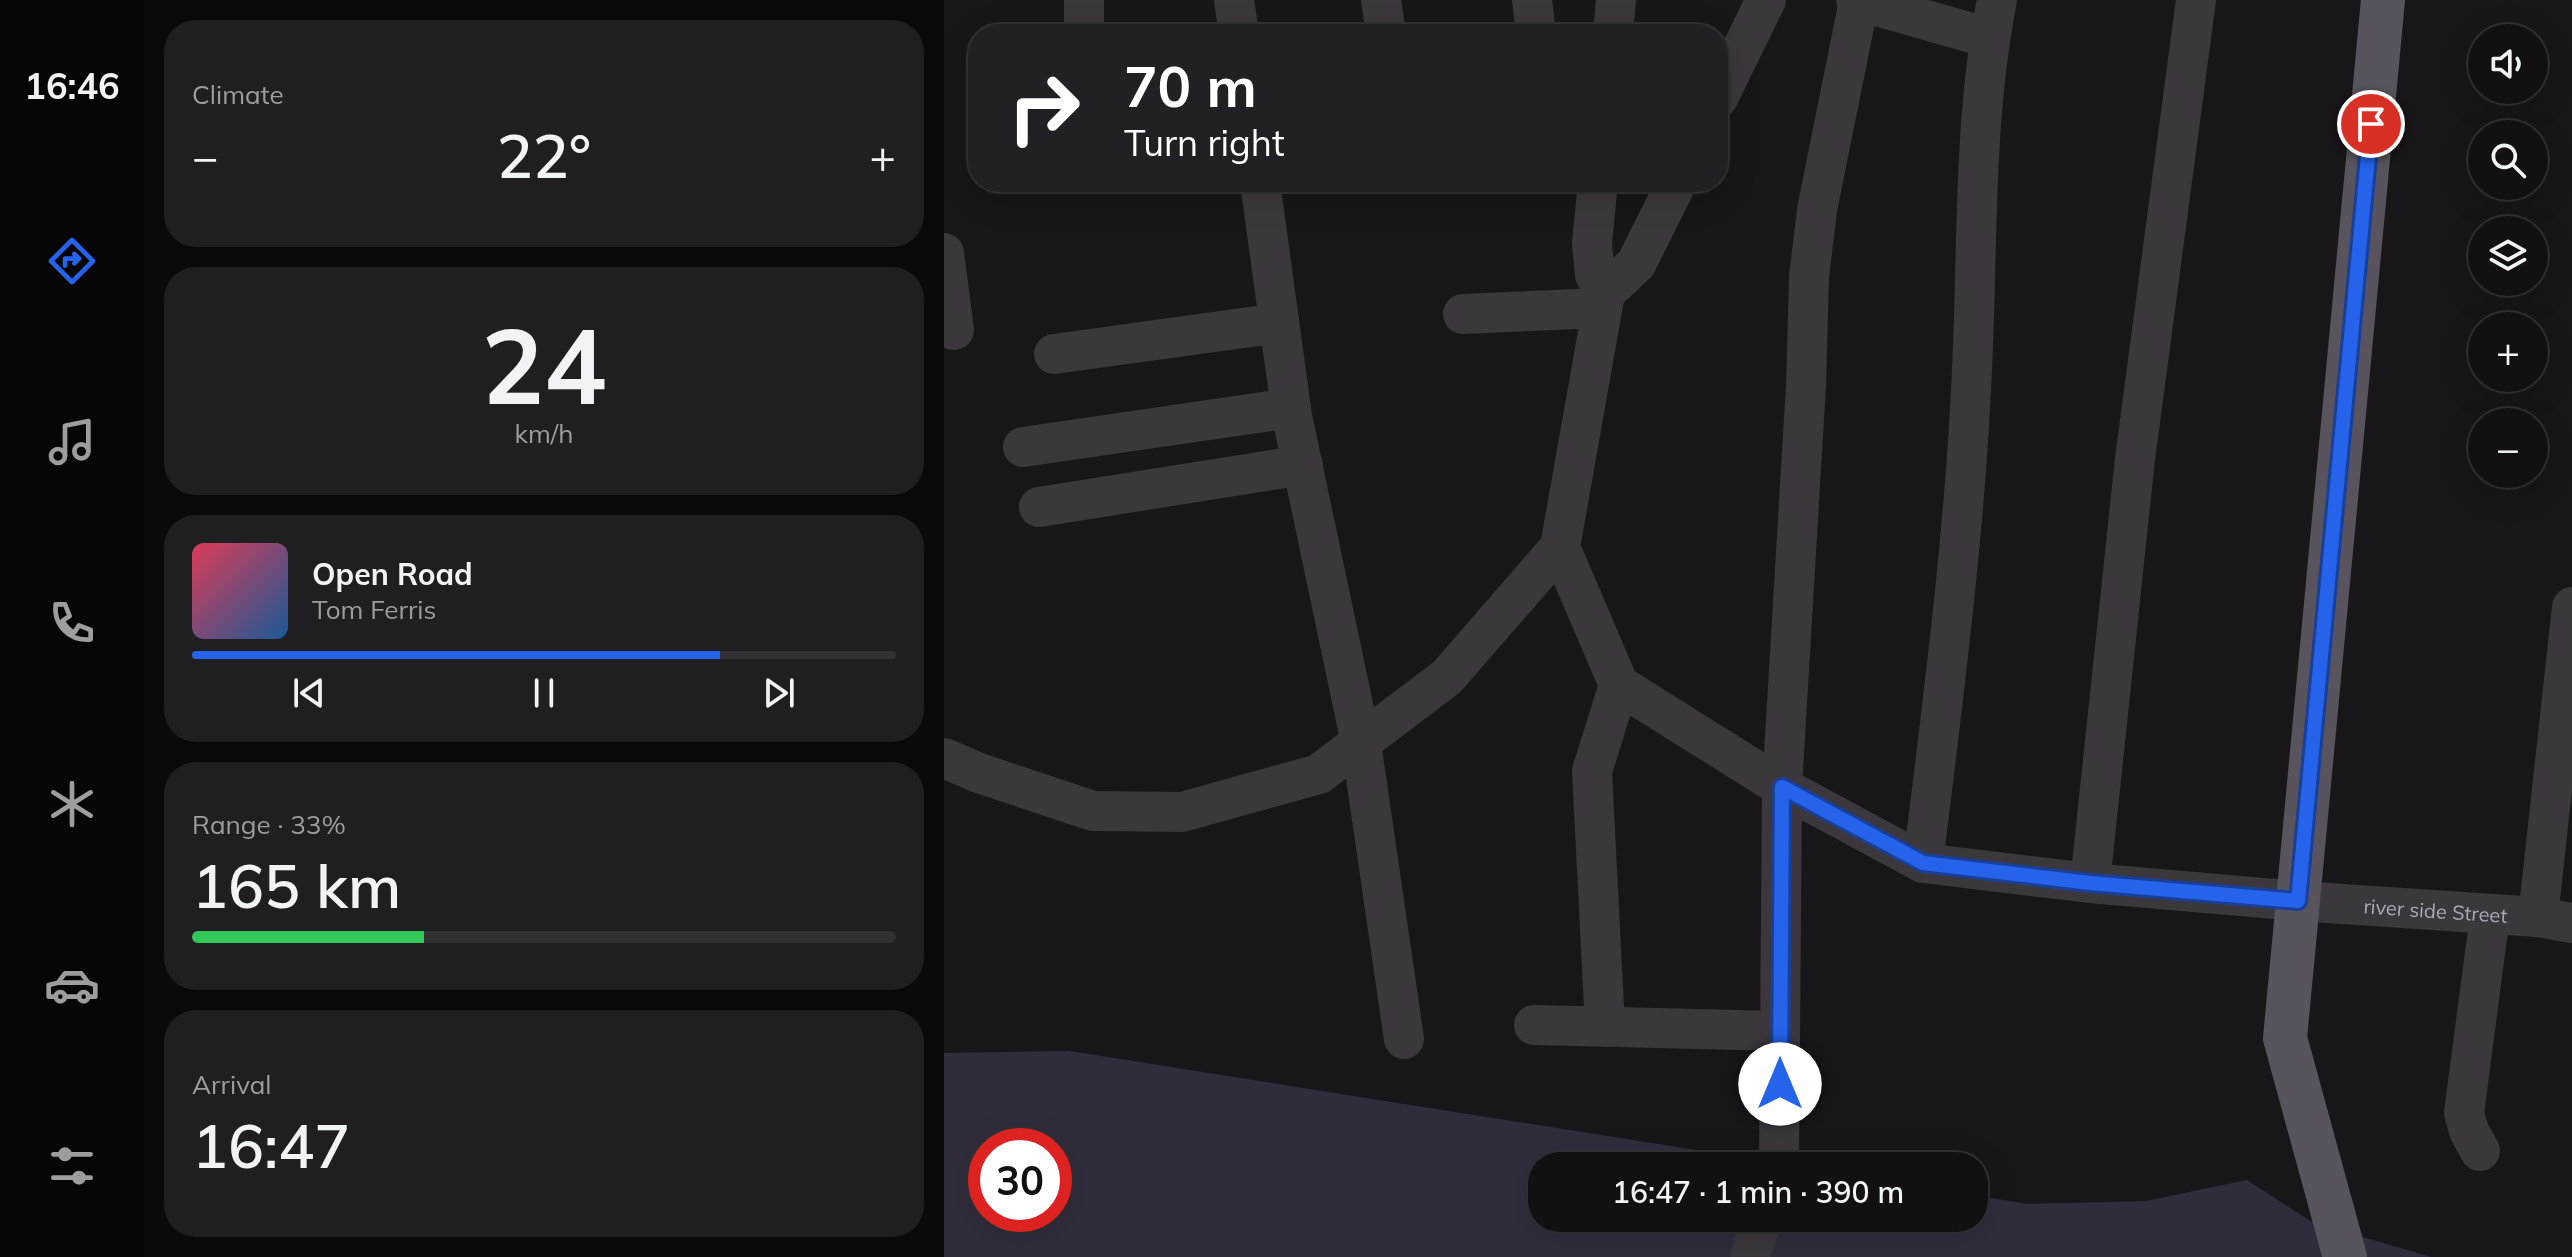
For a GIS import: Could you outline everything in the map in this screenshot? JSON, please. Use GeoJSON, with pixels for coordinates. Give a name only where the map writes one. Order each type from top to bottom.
{"type":"FeatureCollection","features":[{"type":"Feature","properties":{"kind":"main road"},"geometry":{"type":"LineString","coordinates":[[2345,1257],[2285,1038],[2383,0]]}},
{"type":"Feature","properties":{"kind":"street"},"geometry":{"type":"LineString","coordinates":[[1084,0],[1084,24]]}},
{"type":"Feature","properties":{"kind":"street"},"geometry":{"type":"LineString","coordinates":[[1234,0],[1238,24]]}},
{"type":"Feature","properties":{"kind":"street"},"geometry":{"type":"LineString","coordinates":[[1381,0],[1385,24]]}},
{"type":"Feature","properties":{"kind":"street"},"geometry":{"type":"LineString","coordinates":[[1532,0],[1535,24]]}},
{"type":"Feature","properties":{"kind":"street"},"geometry":{"type":"LineString","coordinates":[[1614,24],[1616,0]]}},
{"type":"Feature","properties":{"kind":"street"},"geometry":{"type":"LineString","coordinates":[[1728,78],[1766,0]]}},
{"type":"Feature","properties":{"kind":"street"},"geometry":{"type":"LineString","coordinates":[[1560,547],[1619,685],[1782,787],[1923,863],[1952,623],[1972,369],[1976,181],[1993,19],[1857,0],[1817,210],[1809,277],[1806,385],[1782,787],[1779,1152]]}},
{"type":"Feature","properties":{"kind":"street"},"geometry":{"type":"LineString","coordinates":[[2090,883],[2135,459],[2196,0]]}},
{"type":"Feature","properties":{"kind":"street"},"geometry":{"type":"LineString","coordinates":[[1261,192],[1291,408],[1361,743],[1404,1039]]}},
{"type":"Feature","properties":{"kind":"street"},"geometry":{"type":"LineString","coordinates":[[944,758],[979,773],[1093,811],[1182,812],[1319,774],[1447,677],[1560,547],[1602,300],[1595,275],[1592,243],[1597,192]]}},
{"type":"Feature","properties":{"kind":"street"},"geometry":{"type":"LineString","coordinates":[[1463,314],[1602,300],[1636,264],[1672,192]]}},
{"type":"Feature","properties":{"kind":"street"},"geometry":{"type":"LineString","coordinates":[[944,253],[954,330]]}},
{"type":"Feature","properties":{"kind":"street"},"geometry":{"type":"LineString","coordinates":[[1054,354],[1279,323]]}},
{"type":"Feature","properties":{"kind":"street"},"geometry":{"type":"LineString","coordinates":[[1023,447],[1291,408]]}},
{"type":"Feature","properties":{"kind":"street"},"geometry":{"type":"LineString","coordinates":[[1039,507],[1303,465]]}},
{"type":"Feature","properties":{"kind":"street"},"geometry":{"type":"LineString","coordinates":[[2555,920],[2572,607]]}},
{"type":"Feature","properties":{"kind":"street"},"geometry":{"type":"LineString","coordinates":[[1605,1027],[1592,771],[1619,685]]}},
{"type":"Feature","properties":{"kind":"street","name":"river side Street"},"geometry":{"type":"LineString","coordinates":[[1923,863],[2090,883],[2555,920]]}},
{"type":"Feature","properties":{"kind":"street"},"geometry":{"type":"LineString","coordinates":[[2480,1151],[2464,1113],[2490,915]]}},
{"type":"Feature","properties":{"kind":"street"},"geometry":{"type":"LineString","coordinates":[[1534,1025],[1780,1031]]}},
{"type":"Feature","properties":{"kind":"street"},"geometry":{"type":"LineString","coordinates":[[1750,1257],[1758,1232]]}},
{"type":"Feature","properties":{"kind":"shaded area"},"geometry":{"type":"Polygon","coordinates":[[[1070,1051],[1708,1152],[1528,1152],[1528,1232],[1988,1232],[1988,1197],[2027,1204],[2146,1201],[2247,1180],[2312,1222],[2431,1257],[944,1257],[944,1053],[1070,1051]]]}},
{"type":"Feature","properties":{"kind":"route"},"geometry":{"type":"LineString","coordinates":[[1780,1084],[1782,787],[1923,863],[2090,883],[2298,901],[2371,124]]}}]}
